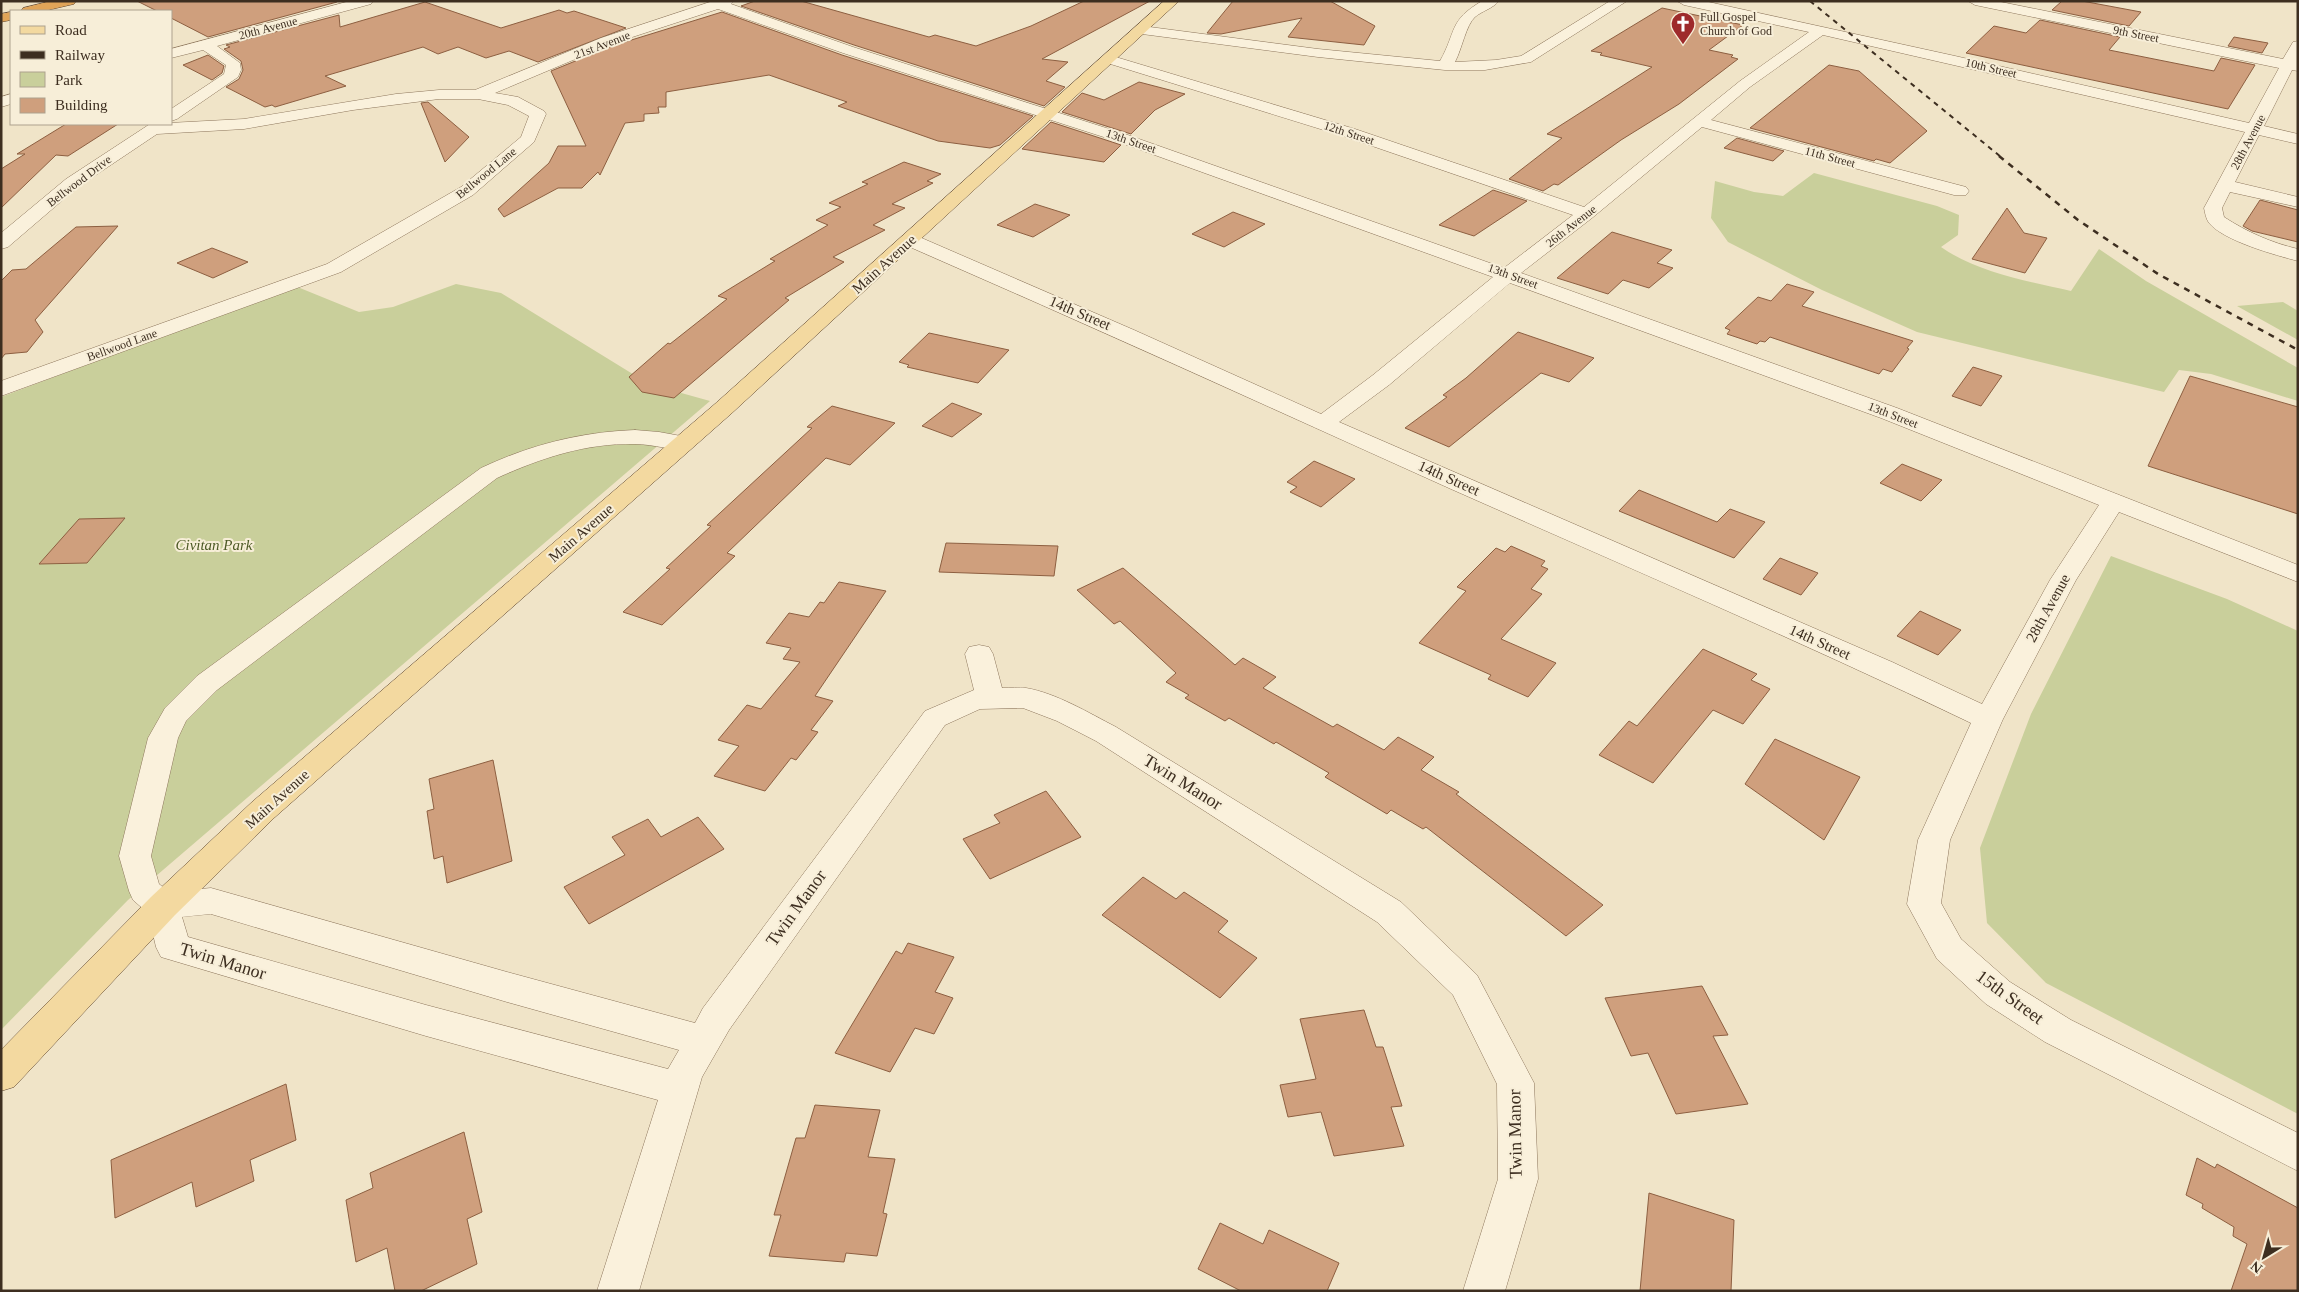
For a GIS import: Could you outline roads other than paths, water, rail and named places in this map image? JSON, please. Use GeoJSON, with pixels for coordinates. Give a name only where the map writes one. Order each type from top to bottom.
{"type":"FeatureCollection","features":[{"type":"Feature","properties":{"kind":"highway"},"geometry":{"type":"LineString","coordinates":[[32,10],[68,1]]}},
{"type":"Feature","properties":{"kind":"main road","name":"Main Avenue"},"geometry":{"type":"LineString","coordinates":[[1,1075],[163,906],[263,810],[684,443],[1172,1]]}},
{"type":"Feature","properties":{"kind":"street","name":"20th Avenue"},"geometry":{"type":"LineString","coordinates":[[172,54],[366,1]]}},
{"type":"Feature","properties":{"kind":"street"},"geometry":{"type":"LineString","coordinates":[[1445,66],[1455,48],[1461,26],[1470,14],[1492,1]]}},
{"type":"Feature","properties":{"kind":"street"},"geometry":{"type":"LineString","coordinates":[[1142,30],[1347,56],[1445,66],[1484,66],[1511,64],[1526,59],[1620,1]]}},
{"type":"Feature","properties":{"kind":"street","name":"10th Street"},"geometry":{"type":"LineString","coordinates":[[1684,1],[1820,30],[2298,139]]}},
{"type":"Feature","properties":{"kind":"street","name":"9th Street"},"geometry":{"type":"LineString","coordinates":[[1975,1],[2292,65]]}},
{"type":"Feature","properties":{"kind":"street","name":"21st Avenue"},"geometry":{"type":"LineString","coordinates":[[479,94],[606,41],[723,3]]}},
{"type":"Feature","properties":{"kind":"street","name":"13th Street"},"geometry":{"type":"LineString","coordinates":[[723,3],[848,50],[1048,114],[1318,206],[1508,274],[1889,413],[2298,574]]}},
{"type":"Feature","properties":{"kind":"street","name":"26th Avenue"},"geometry":{"type":"LineString","coordinates":[[1324,423],[1381,380],[1508,274],[1586,214],[1745,84],[1820,30]]}},
{"type":"Feature","properties":{"kind":"street"},"geometry":{"type":"LineString","coordinates":[[172,115],[230,77],[234,70],[233,63],[205,45]]}},
{"type":"Feature","properties":{"kind":"street","name":"28th Avenue"},"geometry":{"type":"LineString","coordinates":[[2298,45],[2292,65],[2254,128],[2214,208],[2216,220],[2234,233],[2260,244],[2298,255]]}},
{"type":"Feature","properties":{"kind":"street","name":"12th Street"},"geometry":{"type":"LineString","coordinates":[[1109,59],[1267,106],[1476,174],[1586,214]]}},
{"type":"Feature","properties":{"kind":"street","name":"Bellwood Lane"},"geometry":{"type":"LineString","coordinates":[[1,390],[334,268],[467,192],[528,139],[538,114],[522,103],[479,94],[424,95],[243,124],[156,126]]}},
{"type":"Feature","properties":{"kind":"street","name":"11th Street"},"geometry":{"type":"LineString","coordinates":[[1700,122],[1960,191]]}},
{"type":"Feature","properties":{"kind":"street","name":"Bellwood Drive"},"geometry":{"type":"LineString","coordinates":[[1,243],[72,183],[156,126]]}},
{"type":"Feature","properties":{"kind":"street"},"geometry":{"type":"LineString","coordinates":[[2225,185],[2298,202]]}},
{"type":"Feature","properties":{"kind":"street","name":"14th Street"},"geometry":{"type":"LineString","coordinates":[[910,240],[1127,334],[1882,669],[1988,719]]}},
{"type":"Feature","properties":{"kind":"street"},"geometry":{"type":"LineString","coordinates":[[684,443],[642,435],[570,443],[521,457],[489,473],[207,683],[175,715],[163,738],[135,856],[145,891],[163,906],[211,901],[507,987],[704,1041]]}},
{"type":"Feature","properties":{"kind":"street","name":"28th Avenue"},"geometry":{"type":"LineString","coordinates":[[1988,719],[2063,580],[2114,501]]}},
{"type":"Feature","properties":{"kind":"street"},"geometry":{"type":"LineString","coordinates":[[979,654],[991,699]]}},
{"type":"Feature","properties":{"kind":"street","name":"Twin Manor"},"geometry":{"type":"LineString","coordinates":[[618,1291],[685,1073],[716,1019],[935,718],[976,699],[1025,698],[1067,714],[1106,734],[1389,912],[1465,985],[1515,1083],[1518,1179],[1484,1291]]}},
{"type":"Feature","properties":{"kind":"street","name":"15th Street"},"geometry":{"type":"LineString","coordinates":[[1988,719],[1934,840],[1924,904],[1949,949],[1998,993],[2058,1031],[2298,1153]]}},
{"type":"Feature","properties":{"kind":"street","name":"Twin Manor"},"geometry":{"type":"LineString","coordinates":[[163,906],[173,947],[575,1064],[680,1089]]}},
{"type":"Feature","properties":{"kind":"railway"},"geometry":{"type":"LineString","coordinates":[[1810,1],[2001,157]]}},
{"type":"Feature","properties":{"kind":"railway"},"geometry":{"type":"LineString","coordinates":[[1999,156],[2078,220],[2158,274],[2298,350]]}},
{"type":"Feature","properties":{"kind":"place","name":"Full Gospel Church of God"},"geometry":{"type":"Point","coordinates":[1683,45]}},
{"type":"Feature","properties":{"kind":"park label","name":"Civitan Park"},"geometry":{"type":"Point","coordinates":[214,545]}}]}
